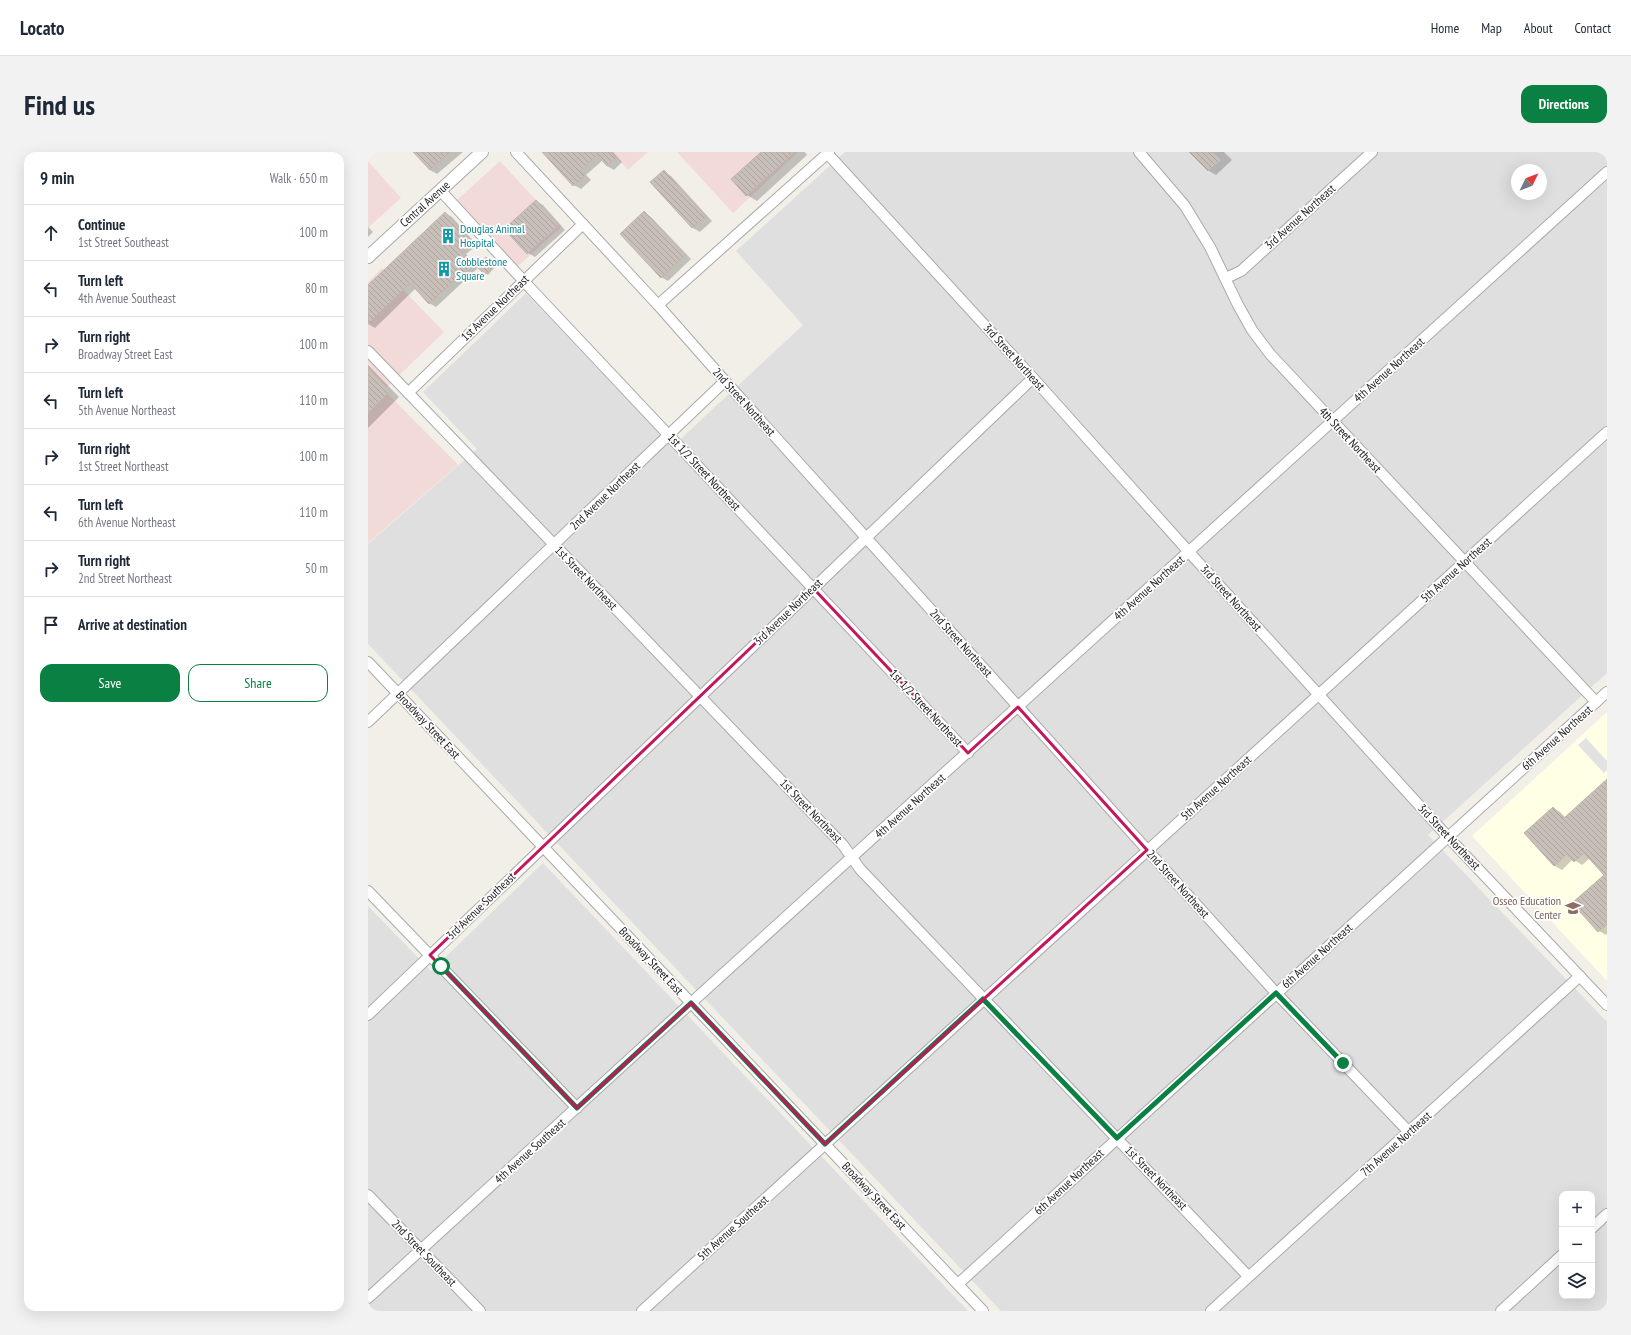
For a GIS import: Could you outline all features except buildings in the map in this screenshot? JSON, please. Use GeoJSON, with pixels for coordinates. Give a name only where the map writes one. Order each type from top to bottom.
{"type":"FeatureCollection","features":[{"type":"Feature","properties":{"kind":"street","name":"Central Avenue"},"geometry":{"type":"LineString","coordinates":[[368,256],[482,152]]}},
{"type":"Feature","properties":{"kind":"street","name":"2nd Street Northeast"},"geometry":{"type":"LineString","coordinates":[[516,152],[658,305],[725,382],[1276,993],[1409,1132]]}},
{"type":"Feature","properties":{"kind":"street"},"geometry":{"type":"LineString","coordinates":[[658,305],[827,152]]}},
{"type":"Feature","properties":{"kind":"street","name":"3rd Street Northeast"},"geometry":{"type":"LineString","coordinates":[[827,152],[1448,837],[1607,1005]]}},
{"type":"Feature","properties":{"kind":"street","name":"4th Street Northeast"},"geometry":{"type":"LineString","coordinates":[[1139,152],[1185,206],[1210,247],[1238,305],[1256,336],[1274,358],[1596,702]]}},
{"type":"Feature","properties":{"kind":"street","name":"3rd Avenue Northeast"},"geometry":{"type":"LineString","coordinates":[[1226,278],[1241,271],[1372,152]]}},
{"type":"Feature","properties":{"kind":"street","name":"4th Avenue Northeast"},"geometry":{"type":"LineString","coordinates":[[691,1003],[1607,172]]}},
{"type":"Feature","properties":{"kind":"street","name":"1st 1/2 Street Northeast"},"geometry":{"type":"LineString","coordinates":[[440,190],[668,435],[968,753]]}},
{"type":"Feature","properties":{"kind":"street","name":"1st Avenue Northeast"},"geometry":{"type":"LineString","coordinates":[[408,393],[583,224]]}},
{"type":"Feature","properties":{"kind":"street","name":"1st Street Northeast"},"geometry":{"type":"LineString","coordinates":[[368,351],[844,845],[860,869],[1248,1276]]}},
{"type":"Feature","properties":{"kind":"street","name":"3rd Avenue Northeast"},"geometry":{"type":"LineString","coordinates":[[543,847],[1033,378]]}},
{"type":"Feature","properties":{"kind":"street","name":"2nd Avenue Northeast"},"geometry":{"type":"LineString","coordinates":[[368,722],[555,546],[668,435],[725,382]]}},
{"type":"Feature","properties":{"kind":"street","name":"5th Avenue Northeast"},"geometry":{"type":"LineString","coordinates":[[825,1144],[1607,432]]}},
{"type":"Feature","properties":{"kind":"street","name":"Broadway Street East"},"geometry":{"type":"LineString","coordinates":[[368,662],[983,1311]]}},
{"type":"Feature","properties":{"kind":"street","name":"6th Avenue Northeast"},"geometry":{"type":"LineString","coordinates":[[958,1284],[1607,692]]}},
{"type":"Feature","properties":{"kind":"street","name":"3rd Avenue Southeast"},"geometry":{"type":"LineString","coordinates":[[368,1015],[543,847]]}},
{"type":"Feature","properties":{"kind":"street"},"geometry":{"type":"LineString","coordinates":[[368,890],[577,1108]]}},
{"type":"Feature","properties":{"kind":"street","name":"7th Avenue Northeast"},"geometry":{"type":"LineString","coordinates":[[1211,1311],[1580,976]]}},
{"type":"Feature","properties":{"kind":"street","name":"4th Avenue Southeast"},"geometry":{"type":"LineString","coordinates":[[368,1298],[691,1003]]}},
{"type":"Feature","properties":{"kind":"street","name":"5th Avenue Southeast"},"geometry":{"type":"LineString","coordinates":[[642,1311],[825,1144]]}},
{"type":"Feature","properties":{"kind":"street","name":"2nd Street Southeast"},"geometry":{"type":"LineString","coordinates":[[368,1195],[422,1249],[480,1311]]}},
{"type":"Feature","properties":{"kind":"street"},"geometry":{"type":"LineString","coordinates":[[1593,1227],[1607,1214]]}},
{"type":"Feature","properties":{"kind":"street"},"geometry":{"type":"LineString","coordinates":[[1501,1311],[1559,1258]]}},
{"type":"Feature","properties":{"kind":"highlighted area"},"geometry":{"type":"Polygon","coordinates":[[[813,588],[968,753],[1018,707],[1147,850],[825,1144],[691,1003],[577,1108],[430,955],[813,588]]]}},
{"type":"Feature","properties":{"kind":"shaded area"},"geometry":{"type":"Polygon","coordinates":[[[611,152],[648,152],[628,170],[611,152]]]}},
{"type":"Feature","properties":{"kind":"shaded area"},"geometry":{"type":"Polygon","coordinates":[[[677,152],[798,152],[733,213],[677,152]]]}},
{"type":"Feature","properties":{"kind":"shaded area"},"geometry":{"type":"Polygon","coordinates":[[[845,152],[1607,152],[1607,673],[1428,835],[1607,1022],[1607,1311],[1001,1311],[368,644],[368,544],[477,449],[423,392],[526,293],[672,447],[803,325],[736,251],[845,152]]]}},
{"type":"Feature","properties":{"kind":"shaded area"},"geometry":{"type":"Polygon","coordinates":[[[368,161],[401,198],[368,228],[368,161]]]}},
{"type":"Feature","properties":{"kind":"shaded area"},"geometry":{"type":"Polygon","coordinates":[[[500,161],[561,227],[517,267],[456,201],[500,161]]]}},
{"type":"Feature","properties":{"kind":"shaded area"},"geometry":{"type":"Polygon","coordinates":[[[382,268],[444,332],[384,390],[458,465],[368,543],[368,282],[382,268]]]}},
{"type":"Feature","properties":{"kind":"shaded area","name":"Osseo Education Center"},"geometry":{"type":"Polygon","coordinates":[[[1607,712],[1607,981],[1472,836],[1607,712]]]}},
{"type":"Feature","properties":{"kind":"shaded area"},"geometry":{"type":"Polygon","coordinates":[[[1586,738],[1607,761],[1607,770],[1604,773],[1578,745],[1586,738]]]}},
{"type":"Feature","properties":{"kind":"shaded area"},"geometry":{"type":"Polygon","coordinates":[[[543,863],[968,1311],[368,1311],[368,906],[431,971],[543,863]]]}},
{"type":"Feature","properties":{"kind":"place","name":"Douglas Animal Hospital"},"geometry":{"type":"Point","coordinates":[448,236]}},
{"type":"Feature","properties":{"kind":"place","name":"Cobblestone Square"},"geometry":{"type":"Point","coordinates":[444,269]}},
{"type":"Feature","properties":{"kind":"place","name":"Osseo Education Center"},"geometry":{"type":"Point","coordinates":[1573,908]}},
{"type":"Feature","properties":{"kind":"route"},"geometry":{"type":"LineString","coordinates":[[441,966],[577,1108],[691,1003],[825,1144],[983,999],[1117,1138],[1276,993],[1343,1063]]}}]}
